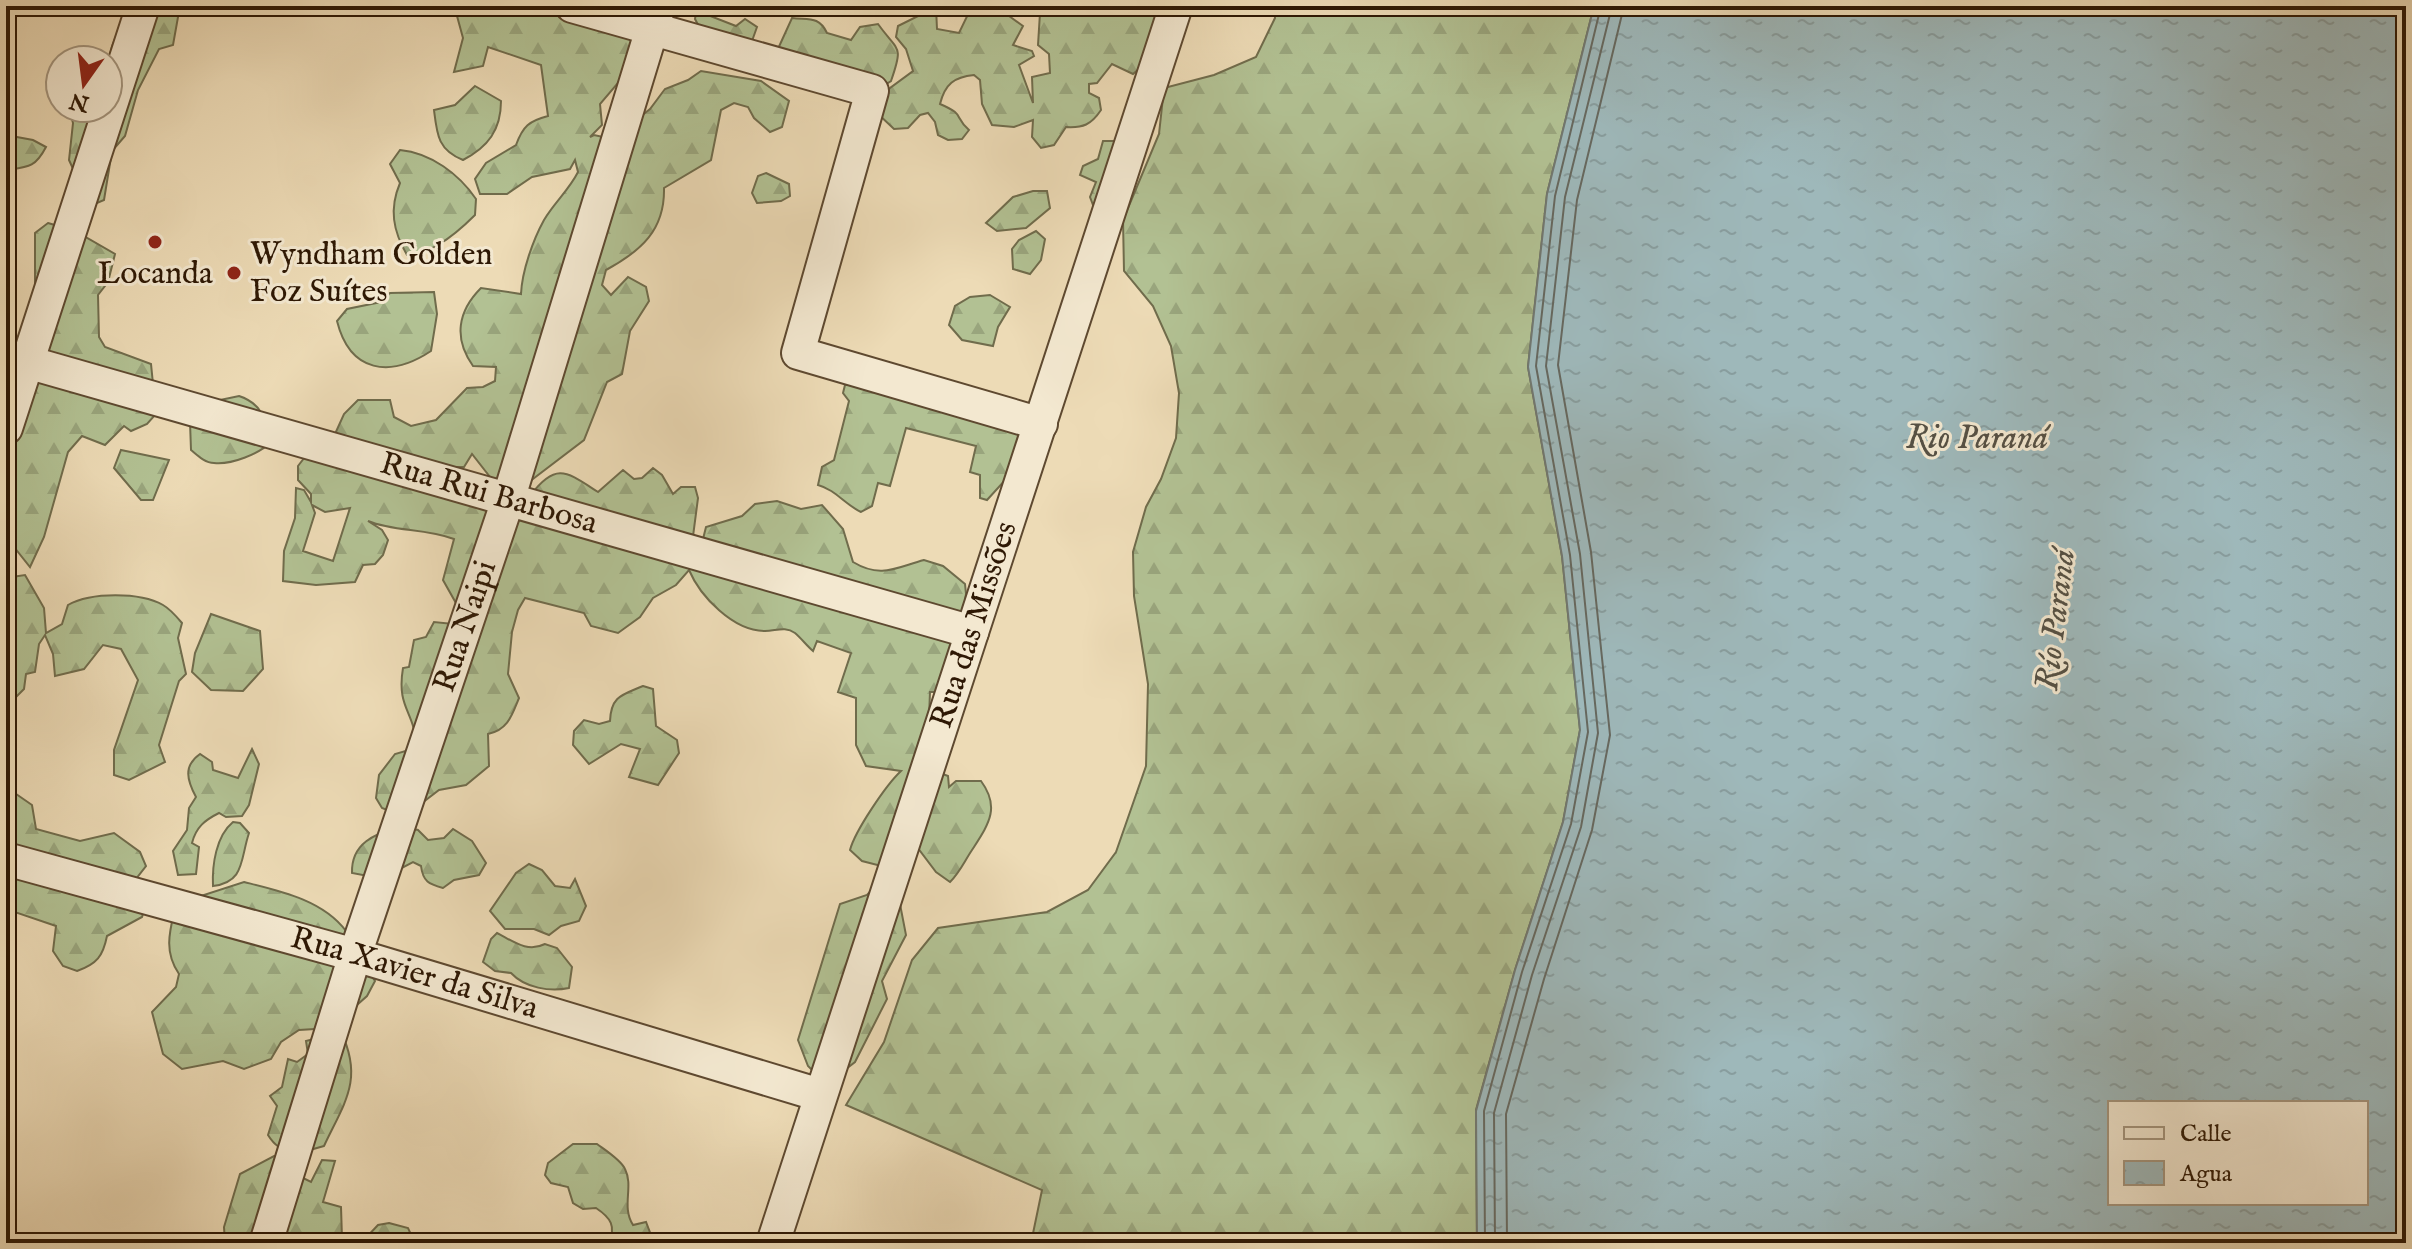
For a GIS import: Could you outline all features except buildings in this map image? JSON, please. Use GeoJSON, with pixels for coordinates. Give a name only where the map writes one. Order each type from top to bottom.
{"type":"FeatureCollection","features":[{"type":"Feature","properties":{"kind":"street"},"geometry":{"type":"LineString","coordinates":[[6,428],[16,359],[143,6]]}},
{"type":"Feature","properties":{"kind":"street"},"geometry":{"type":"LineString","coordinates":[[572,6],[655,17],[872,91],[798,353],[1041,424]]}},
{"type":"Feature","properties":{"kind":"street","name":"Rua das Missões"},"geometry":{"type":"LineString","coordinates":[[773,1243],[1176,6]]}},
{"type":"Feature","properties":{"kind":"street","name":"Rua Naipi"},"geometry":{"type":"LineString","coordinates":[[266,1243],[355,955],[509,497],[655,17]]}},
{"type":"Feature","properties":{"kind":"street","name":"Rua Rui Barbosa"},"geometry":{"type":"LineString","coordinates":[[16,359],[509,497],[972,632]]}},
{"type":"Feature","properties":{"kind":"street","name":"Rua Xavier da Silva"},"geometry":{"type":"LineString","coordinates":[[6,859],[355,955],[820,1095]]}},
{"type":"Feature","properties":{"kind":"green space"},"geometry":{"type":"Polygon","coordinates":[[[112,6],[180,6],[173,45],[159,49],[138,90],[125,136],[112,151],[104,200],[90,206],[69,160],[73,124],[124,124],[124,44],[113,44],[126,21],[112,6]]]}},
{"type":"Feature","properties":{"kind":"green space"},"geometry":{"type":"Polygon","coordinates":[[[434,6],[632,6],[628,15],[635,63],[600,104],[602,125],[590,137],[612,139],[650,109],[665,89],[701,71],[761,81],[789,101],[782,127],[770,132],[754,118],[748,107],[734,103],[721,110],[711,160],[664,188],[660,216],[648,238],[630,255],[606,270],[602,285],[611,295],[628,277],[646,287],[649,301],[630,331],[622,374],[607,382],[584,440],[525,485],[494,482],[472,454],[464,467],[442,467],[335,434],[344,414],[358,400],[390,400],[394,417],[411,426],[436,420],[467,388],[483,387],[495,381],[496,367],[473,366],[467,356],[461,335],[463,315],[481,288],[521,294],[526,266],[540,228],[578,172],[575,160],[570,169],[532,177],[507,194],[480,194],[475,179],[486,163],[516,145],[528,125],[548,116],[541,65],[488,47],[483,66],[454,72],[463,38],[457,16],[434,6]]]}},
{"type":"Feature","properties":{"kind":"green space"},"geometry":{"type":"Polygon","coordinates":[[[697,6],[708,6],[705,14],[736,26],[745,19],[757,27],[752,41],[704,36],[695,19],[697,6]]]}},
{"type":"Feature","properties":{"kind":"green space"},"geometry":{"type":"Polygon","coordinates":[[[972,6],[1006,6],[1009,16],[1023,26],[1013,45],[1032,51],[1034,56],[1019,65],[1033,103],[1032,77],[1050,73],[1049,54],[1038,45],[1040,13],[1046,8],[1163,6],[1146,63],[1133,74],[1112,64],[1097,83],[1089,84],[1089,93],[1099,98],[1101,110],[1086,124],[1066,127],[1054,145],[1041,148],[1032,137],[1033,120],[1014,127],[992,125],[982,104],[980,80],[974,75],[951,83],[940,104],[956,113],[969,130],[962,139],[948,140],[938,135],[935,122],[928,113],[920,115],[908,128],[894,129],[875,111],[886,91],[913,71],[906,49],[896,37],[898,26],[936,7],[937,29],[959,33],[972,6]]]}},
{"type":"Feature","properties":{"kind":"green space"},"geometry":{"type":"Polygon","coordinates":[[[1274,6],[1594,6],[1547,194],[1528,367],[1562,556],[1580,730],[1563,822],[1515,970],[1476,1110],[1477,1243],[1031,1243],[1042,1190],[846,1105],[884,1042],[912,960],[938,928],[1047,912],[1088,890],[1116,852],[1146,766],[1148,684],[1134,596],[1133,552],[1146,507],[1161,479],[1176,438],[1179,393],[1171,346],[1153,306],[1124,271],[1123,220],[1159,134],[1164,88],[1214,75],[1256,57],[1275,18],[1274,6]]]}},
{"type":"Feature","properties":{"kind":"green space"},"geometry":{"type":"Polygon","coordinates":[[[792,18],[817,21],[827,33],[851,40],[860,27],[878,24],[897,49],[891,81],[880,88],[777,51],[792,18]]]}},
{"type":"Feature","properties":{"kind":"green space"},"geometry":{"type":"Polygon","coordinates":[[[475,86],[501,101],[499,121],[486,143],[463,160],[448,151],[440,141],[434,110],[455,105],[475,86]]]}},
{"type":"Feature","properties":{"kind":"green space"},"geometry":{"type":"Polygon","coordinates":[[[6,135],[33,140],[46,147],[30,165],[6,170],[6,135]]]}},
{"type":"Feature","properties":{"kind":"green space"},"geometry":{"type":"Polygon","coordinates":[[[1103,141],[1119,141],[1107,203],[1093,205],[1090,197],[1096,182],[1080,175],[1083,166],[1098,159],[1103,141]]]}},
{"type":"Feature","properties":{"kind":"green space"},"geometry":{"type":"Polygon","coordinates":[[[400,150],[423,155],[443,166],[476,199],[475,215],[452,235],[435,247],[407,255],[394,220],[394,202],[400,183],[390,164],[400,150]]]}},
{"type":"Feature","properties":{"kind":"green space"},"geometry":{"type":"Polygon","coordinates":[[[766,173],[789,184],[790,196],[781,201],[757,203],[752,193],[758,176],[766,173]]]}},
{"type":"Feature","properties":{"kind":"green space"},"geometry":{"type":"Polygon","coordinates":[[[1033,191],[1047,191],[1050,208],[1026,228],[997,231],[986,223],[1013,197],[1033,191]]]}},
{"type":"Feature","properties":{"kind":"green space"},"geometry":{"type":"Polygon","coordinates":[[[48,223],[75,231],[115,254],[108,282],[98,295],[99,337],[105,347],[151,364],[156,414],[147,424],[131,431],[124,426],[105,445],[82,436],[68,452],[44,537],[30,567],[14,547],[6,548],[6,354],[22,357],[44,291],[35,285],[35,233],[48,223]]]}},
{"type":"Feature","properties":{"kind":"green space"},"geometry":{"type":"Polygon","coordinates":[[[1036,231],[1045,239],[1041,260],[1030,274],[1013,269],[1012,249],[1019,240],[1036,231]]]}},
{"type":"Feature","properties":{"kind":"green space"},"geometry":{"type":"Polygon","coordinates":[[[434,292],[437,314],[431,351],[416,360],[387,367],[374,366],[351,351],[343,338],[337,321],[347,309],[381,302],[390,293],[434,292]]]}},
{"type":"Feature","properties":{"kind":"green space"},"geometry":{"type":"Polygon","coordinates":[[[990,295],[1010,307],[998,327],[993,346],[962,340],[949,325],[955,306],[970,297],[990,295]]]}},
{"type":"Feature","properties":{"kind":"green space"},"geometry":{"type":"Polygon","coordinates":[[[862,383],[1028,413],[1008,477],[987,500],[980,498],[980,475],[970,472],[976,446],[906,428],[890,486],[878,483],[872,506],[861,512],[818,485],[822,467],[834,460],[849,401],[843,393],[845,385],[862,383]]]}},
{"type":"Feature","properties":{"kind":"green space"},"geometry":{"type":"Polygon","coordinates":[[[239,396],[258,408],[271,442],[244,458],[221,463],[204,460],[191,450],[190,422],[206,403],[239,396]]]}},
{"type":"Feature","properties":{"kind":"green space"},"geometry":{"type":"Polygon","coordinates":[[[121,450],[169,460],[153,500],[141,500],[114,468],[121,450]]]}},
{"type":"Feature","properties":{"kind":"green space"},"geometry":{"type":"Polygon","coordinates":[[[308,453],[530,496],[555,474],[570,475],[598,492],[623,470],[634,479],[642,478],[653,468],[662,475],[673,494],[681,487],[695,487],[698,498],[689,567],[700,551],[706,527],[742,516],[755,504],[777,501],[801,509],[822,505],[843,529],[853,562],[863,567],[881,571],[924,560],[943,566],[965,584],[966,594],[952,692],[930,692],[927,768],[948,776],[949,787],[956,781],[981,781],[991,808],[983,832],[950,882],[936,872],[914,843],[885,867],[862,861],[850,850],[853,842],[872,809],[901,771],[866,766],[856,745],[856,698],[838,692],[851,653],[817,641],[813,651],[791,631],[765,631],[741,625],[709,601],[689,570],[676,585],[653,598],[640,617],[618,633],[591,626],[584,613],[525,598],[512,632],[508,674],[519,698],[505,725],[488,734],[489,766],[466,785],[439,790],[418,806],[392,812],[382,808],[376,798],[379,775],[395,754],[416,748],[413,726],[402,693],[403,668],[409,667],[414,640],[426,637],[434,622],[453,624],[461,612],[443,580],[454,539],[368,521],[382,530],[388,540],[383,555],[375,564],[363,565],[355,582],[316,585],[283,581],[284,551],[295,518],[296,488],[304,490],[311,502],[311,494],[298,480],[298,466],[308,453]],[[312,505],[315,513],[303,551],[333,561],[350,508],[325,512],[312,505]]]}},
{"type":"Feature","properties":{"kind":"green space"},"geometry":{"type":"Polygon","coordinates":[[[25,575],[44,608],[46,633],[62,624],[68,605],[102,596],[129,596],[153,601],[163,605],[182,623],[178,638],[186,674],[179,681],[159,745],[165,762],[129,780],[114,775],[114,750],[138,680],[121,649],[103,645],[84,669],[55,676],[53,654],[45,635],[39,644],[35,672],[26,674],[24,689],[6,707],[6,584],[12,577],[25,575]]]}},
{"type":"Feature","properties":{"kind":"green space"},"geometry":{"type":"Polygon","coordinates":[[[211,614],[260,631],[263,669],[243,691],[211,690],[192,672],[195,653],[211,614]]]}},
{"type":"Feature","properties":{"kind":"green space"},"geometry":{"type":"Polygon","coordinates":[[[643,686],[653,689],[656,726],[677,740],[679,753],[658,785],[629,777],[640,749],[621,744],[589,764],[573,745],[574,731],[584,720],[599,724],[610,721],[615,701],[643,686]]]}},
{"type":"Feature","properties":{"kind":"green space"},"geometry":{"type":"Polygon","coordinates":[[[252,749],[259,764],[249,805],[242,816],[226,817],[219,813],[209,818],[192,843],[199,847],[196,874],[178,875],[173,851],[187,830],[189,808],[196,797],[188,774],[191,763],[200,754],[212,762],[213,770],[238,778],[252,749]]]}},
{"type":"Feature","properties":{"kind":"green space"},"geometry":{"type":"Polygon","coordinates":[[[6,787],[32,805],[36,829],[80,841],[114,833],[140,852],[146,866],[136,879],[146,905],[142,917],[107,936],[98,958],[77,971],[63,966],[53,951],[56,926],[15,912],[6,919],[6,787]]]}},
{"type":"Feature","properties":{"kind":"green space"},"geometry":{"type":"Polygon","coordinates":[[[233,822],[240,823],[249,833],[240,868],[231,880],[213,886],[216,851],[233,822]]]}},
{"type":"Feature","properties":{"kind":"green space"},"geometry":{"type":"Polygon","coordinates":[[[400,826],[418,830],[428,840],[444,838],[453,829],[472,841],[486,863],[479,875],[454,880],[443,888],[428,882],[421,866],[413,862],[396,871],[368,876],[352,873],[356,854],[366,841],[400,826]]]}},
{"type":"Feature","properties":{"kind":"green space"},"geometry":{"type":"Polygon","coordinates":[[[529,864],[542,870],[555,886],[570,888],[575,879],[586,906],[579,921],[561,926],[549,935],[534,929],[505,929],[490,911],[516,873],[529,864]]]}},
{"type":"Feature","properties":{"kind":"green space"},"geometry":{"type":"Polygon","coordinates":[[[881,880],[899,899],[906,935],[882,981],[887,999],[855,1062],[842,1072],[818,1076],[808,1066],[798,1040],[840,904],[867,895],[881,880]]]}},
{"type":"Feature","properties":{"kind":"green space"},"geometry":{"type":"Polygon","coordinates":[[[244,882],[300,898],[336,920],[354,943],[375,981],[367,996],[331,1028],[299,1030],[281,1042],[271,1059],[244,1069],[223,1061],[182,1069],[163,1054],[152,1012],[176,987],[179,974],[169,949],[176,904],[244,882]]]}},
{"type":"Feature","properties":{"kind":"green space"},"geometry":{"type":"Polygon","coordinates":[[[497,933],[526,947],[545,944],[557,948],[572,967],[569,988],[546,989],[530,985],[511,973],[495,971],[483,962],[491,939],[497,933]]]}},
{"type":"Feature","properties":{"kind":"green space"},"geometry":{"type":"Polygon","coordinates":[[[341,1032],[348,1049],[351,1078],[344,1104],[324,1146],[300,1152],[279,1147],[268,1135],[277,1106],[270,1096],[282,1087],[288,1059],[297,1062],[308,1054],[306,1041],[341,1032]]]}},
{"type":"Feature","properties":{"kind":"green space"},"geometry":{"type":"Polygon","coordinates":[[[573,1144],[597,1144],[623,1166],[628,1183],[630,1218],[633,1225],[646,1222],[654,1243],[609,1243],[612,1227],[605,1215],[596,1208],[583,1209],[573,1203],[568,1187],[551,1183],[545,1175],[548,1163],[573,1144]]]}},
{"type":"Feature","properties":{"kind":"green space"},"geometry":{"type":"Polygon","coordinates":[[[274,1156],[294,1159],[301,1177],[311,1182],[322,1160],[335,1161],[323,1202],[341,1207],[342,1238],[335,1243],[225,1243],[224,1227],[240,1174],[274,1156]]]}},
{"type":"Feature","properties":{"kind":"green space"},"geometry":{"type":"Polygon","coordinates":[[[389,1223],[408,1228],[415,1243],[361,1243],[378,1225],[389,1223]]]}},
{"type":"Feature","properties":{"kind":"water","name":"Rio Paraná"},"geometry":{"type":"Polygon","coordinates":[[[1594,6],[2406,6],[2406,1243],[1477,1243],[1476,1111],[1515,970],[1563,822],[1580,730],[1562,556],[1528,367],[1547,194],[1594,6]]]}},
{"type":"Feature","properties":{"kind":"place","name":"Locanda"},"geometry":{"type":"Point","coordinates":[155,242]}},
{"type":"Feature","properties":{"kind":"place","name":"Wyndham Golden Foz Suítes"},"geometry":{"type":"Point","coordinates":[234,273]}},
{"type":"Feature","properties":{"kind":"water label","name":"Río Paraná"},"geometry":{"type":"Point","coordinates":[2056,620]}}]}
